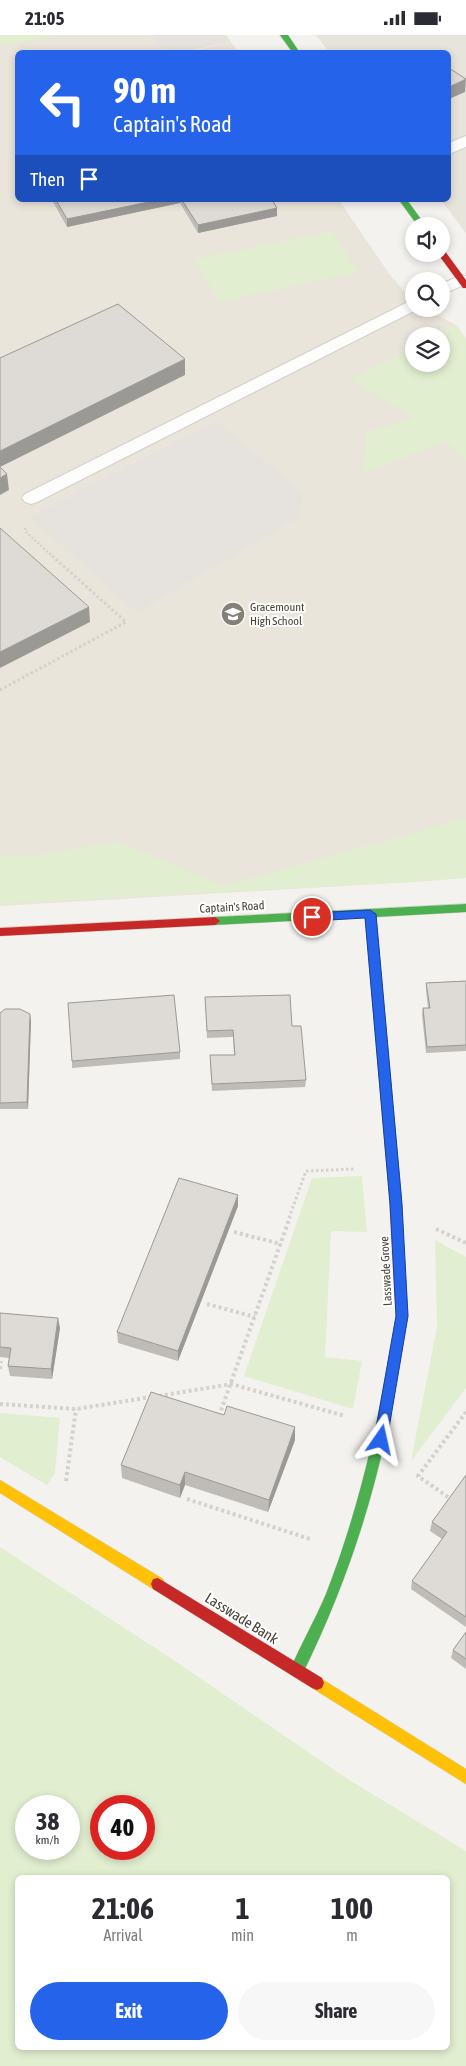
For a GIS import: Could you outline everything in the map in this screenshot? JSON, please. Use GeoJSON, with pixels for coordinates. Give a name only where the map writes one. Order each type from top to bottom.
{"type":"FeatureCollection","features":[{"type":"Feature","properties":{"kind":"street"},"geometry":{"type":"LineString","coordinates":[[284,35],[295,50]]}},
{"type":"Feature","properties":{"kind":"street"},"geometry":{"type":"LineString","coordinates":[[405,202],[416,217]]}},
{"type":"Feature","properties":{"kind":"street"},"geometry":{"type":"LineString","coordinates":[[448,262],[464,283]]}},
{"type":"Feature","properties":{"kind":"street","name":"Captain's Road"},"geometry":{"type":"LineString","coordinates":[[0,933],[466,908]]}},
{"type":"Feature","properties":{"kind":"street","name":"Lasswade Grove"},"geometry":{"type":"LineString","coordinates":[[297,1670],[318,1630],[361,1517],[384,1427],[402,1316],[393,1168],[370,914]]}},
{"type":"Feature","properties":{"kind":"street","name":"Lasswade Bank"},"geometry":{"type":"LineString","coordinates":[[0,1486],[466,1777]]}},
{"type":"Feature","properties":{"kind":"lane"},"geometry":{"type":"LineString","coordinates":[[451,148],[466,141]]}},
{"type":"Feature","properties":{"kind":"lane"},"geometry":{"type":"LineString","coordinates":[[450,287],[464,283]]}},
{"type":"Feature","properties":{"kind":"lane"},"geometry":{"type":"LineString","coordinates":[[31,498],[405,309]]}},
{"type":"Feature","properties":{"kind":"path"},"geometry":{"type":"LineString","coordinates":[[0,690],[126,622],[25,531],[31,498]]}},
{"type":"Feature","properties":{"kind":"path"},"geometry":{"type":"LineString","coordinates":[[218,1418],[306,1171],[393,1168]]}},
{"type":"Feature","properties":{"kind":"path"},"geometry":{"type":"LineString","coordinates":[[234,1232],[281,1244]]}},
{"type":"Feature","properties":{"kind":"path"},"geometry":{"type":"LineString","coordinates":[[207,1304],[255,1317]]}},
{"type":"Feature","properties":{"kind":"path"},"geometry":{"type":"LineString","coordinates":[[0,1369],[2,1361]]}},
{"type":"Feature","properties":{"kind":"path"},"geometry":{"type":"LineString","coordinates":[[0,1404],[76,1409],[231,1384],[384,1427]]}},
{"type":"Feature","properties":{"kind":"path"},"geometry":{"type":"LineString","coordinates":[[47,1515],[65,1491],[76,1409]]}},
{"type":"Feature","properties":{"kind":"path"},"geometry":{"type":"LineString","coordinates":[[448,1497],[418,1476],[466,1413]]}},
{"type":"Feature","properties":{"kind":"path"},"geometry":{"type":"LineString","coordinates":[[461,1419],[466,1423]]}},
{"type":"Feature","properties":{"kind":"path"},"geometry":{"type":"LineString","coordinates":[[187,1499],[348,1552]]}},
{"type":"Feature","properties":{"kind":"shaded area","name":"Gracemount High School"},"geometry":{"type":"Polygon","coordinates":[[[0,35],[151,35],[162,50],[15,50],[15,202],[340,202],[390,275],[405,292],[405,317],[441,317],[456,325],[466,339],[466,864],[429,881],[0,906],[0,35]]]}},
{"type":"Feature","properties":{"kind":"shaded area"},"geometry":{"type":"Polygon","coordinates":[[[151,35],[226,35],[231,42],[193,50],[162,50],[151,35]]]}},
{"type":"Feature","properties":{"kind":"shaded area"},"geometry":{"type":"Polygon","coordinates":[[[316,35],[466,35],[466,233],[443,202],[451,202],[451,50],[327,50],[316,35]]]}},
{"type":"Feature","properties":{"kind":"shaded area"},"geometry":{"type":"Polygon","coordinates":[[[231,42],[237,50],[196,50],[231,42]]]}},
{"type":"Feature","properties":{"kind":"shaded area"},"geometry":{"type":"Polygon","coordinates":[[[216,421],[304,493],[299,517],[137,613],[29,517],[216,421]]]}},
{"type":"Feature","properties":{"kind":"green space"},"geometry":{"type":"Polygon","coordinates":[[[0,35],[60,35],[0,46],[0,35]]]}},
{"type":"Feature","properties":{"kind":"green space"},"geometry":{"type":"Polygon","coordinates":[[[331,231],[358,272],[219,302],[195,259],[331,231]]]}},
{"type":"Feature","properties":{"kind":"green space"},"geometry":{"type":"Polygon","coordinates":[[[456,325],[466,339],[466,461],[446,442],[364,472],[366,432],[413,418],[352,379],[405,352],[405,372],[450,372],[450,328],[456,325]]]}},
{"type":"Feature","properties":{"kind":"green space"},"geometry":{"type":"Polygon","coordinates":[[[466,818],[466,878],[0,904],[0,856],[33,856],[117,841],[224,886],[466,818]]]}},
{"type":"Feature","properties":{"kind":"green space"},"geometry":{"type":"Polygon","coordinates":[[[362,1176],[367,1232],[331,1231],[325,1357],[362,1361],[353,1409],[244,1376],[312,1178],[362,1176]]]}},
{"type":"Feature","properties":{"kind":"green space"},"geometry":{"type":"Polygon","coordinates":[[[435,1240],[466,1257],[466,1388],[411,1461],[437,1327],[435,1240]]]}},
{"type":"Feature","properties":{"kind":"green space"},"geometry":{"type":"Polygon","coordinates":[[[0,1413],[60,1418],[55,1473],[47,1485],[0,1457],[0,1413]]]}},
{"type":"Feature","properties":{"kind":"green space"},"geometry":{"type":"Polygon","coordinates":[[[0,1547],[175,1661],[346,1778],[466,1851],[466,2066],[0,2066],[0,1547]]]}},
{"type":"Feature","properties":{"kind":"building"},"geometry":{"type":"Polygon","coordinates":[[[451,69],[466,79],[451,86],[451,69]]]}},
{"type":"Feature","properties":{"kind":"building"},"geometry":{"type":"Polygon","coordinates":[[[57,202],[148,202],[67,219],[57,202]]]}},
{"type":"Feature","properties":{"kind":"building"},"geometry":{"type":"Polygon","coordinates":[[[183,202],[273,202],[277,208],[198,225],[183,202]]]}},
{"type":"Feature","properties":{"kind":"building"},"geometry":{"type":"Polygon","coordinates":[[[118,304],[185,359],[0,451],[0,358],[118,304]]]}},
{"type":"Feature","properties":{"kind":"building"},"geometry":{"type":"Polygon","coordinates":[[[0,467],[7,474],[0,478],[0,467]]]}},
{"type":"Feature","properties":{"kind":"building"},"geometry":{"type":"Polygon","coordinates":[[[0,528],[89,607],[0,652],[0,528]]]}},
{"type":"Feature","properties":{"kind":"building"},"geometry":{"type":"Polygon","coordinates":[[[466,981],[466,1045],[427,1047],[423,1008],[430,1008],[426,983],[466,981]]]}},
{"type":"Feature","properties":{"kind":"building"},"geometry":{"type":"Polygon","coordinates":[[[174,995],[180,1052],[72,1061],[68,1003],[174,995]]]}},
{"type":"Feature","properties":{"kind":"building"},"geometry":{"type":"Polygon","coordinates":[[[290,995],[292,1026],[301,1026],[306,1080],[212,1084],[210,1055],[235,1055],[233,1030],[207,1031],[205,997],[290,995]]]}},
{"type":"Feature","properties":{"kind":"building"},"geometry":{"type":"Polygon","coordinates":[[[5,1009],[20,1009],[30,1014],[27,1102],[0,1103],[0,1013],[5,1009]]]}},
{"type":"Feature","properties":{"kind":"building"},"geometry":{"type":"Polygon","coordinates":[[[179,1178],[238,1195],[178,1351],[117,1332],[179,1178]]]}},
{"type":"Feature","properties":{"kind":"building"},"geometry":{"type":"Polygon","coordinates":[[[0,1313],[58,1318],[51,1369],[8,1366],[11,1348],[0,1347],[0,1313]]]}},
{"type":"Feature","properties":{"kind":"building"},"geometry":{"type":"Polygon","coordinates":[[[151,1392],[224,1415],[227,1406],[295,1427],[269,1500],[185,1472],[180,1485],[121,1465],[151,1392]]]}},
{"type":"Feature","properties":{"kind":"building"},"geometry":{"type":"Polygon","coordinates":[[[466,1475],[466,1617],[412,1581],[447,1532],[432,1522],[466,1475]]]}},
{"type":"Feature","properties":{"kind":"building"},"geometry":{"type":"Polygon","coordinates":[[[466,1632],[466,1659],[453,1650],[466,1632]]]}},
{"type":"Feature","properties":{"kind":"traffic: fast"},"geometry":{"type":"LineString","coordinates":[[284,35],[295,50]]}},
{"type":"Feature","properties":{"kind":"traffic: fast"},"geometry":{"type":"LineString","coordinates":[[404,202],[415,217]]}},
{"type":"Feature","properties":{"kind":"traffic: fast"},"geometry":{"type":"LineString","coordinates":[[215,921],[466,908]]}},
{"type":"Feature","properties":{"kind":"traffic: fast"},"geometry":{"type":"LineString","coordinates":[[370,914],[395,1193]]}},
{"type":"Feature","properties":{"kind":"traffic: fast"},"geometry":{"type":"LineString","coordinates":[[297,1670],[332,1595],[359,1518],[380,1438],[395,1357]]}},
{"type":"Feature","properties":{"kind":"traffic: slow"},"geometry":{"type":"LineString","coordinates":[[395,1193],[402,1316],[395,1357]]}},
{"type":"Feature","properties":{"kind":"traffic: slow"},"geometry":{"type":"LineString","coordinates":[[0,1486],[158,1584]]}},
{"type":"Feature","properties":{"kind":"traffic: slow"},"geometry":{"type":"LineString","coordinates":[[317,1683],[466,1777]]}},
{"type":"Feature","properties":{"kind":"traffic: jam"},"geometry":{"type":"LineString","coordinates":[[448,262],[466,286]]}},
{"type":"Feature","properties":{"kind":"traffic: jam"},"geometry":{"type":"LineString","coordinates":[[0,932],[215,921]]}},
{"type":"Feature","properties":{"kind":"traffic: jam"},"geometry":{"type":"LineString","coordinates":[[158,1584],[317,1683]]}},
{"type":"Feature","properties":{"kind":"place","name":"Gracemount High School"},"geometry":{"type":"Point","coordinates":[233,614]}},
{"type":"Feature","properties":{"kind":"route"},"geometry":{"type":"LineString","coordinates":[[312,917],[370,914],[396,1204],[402,1316],[381,1440]]}}]}
